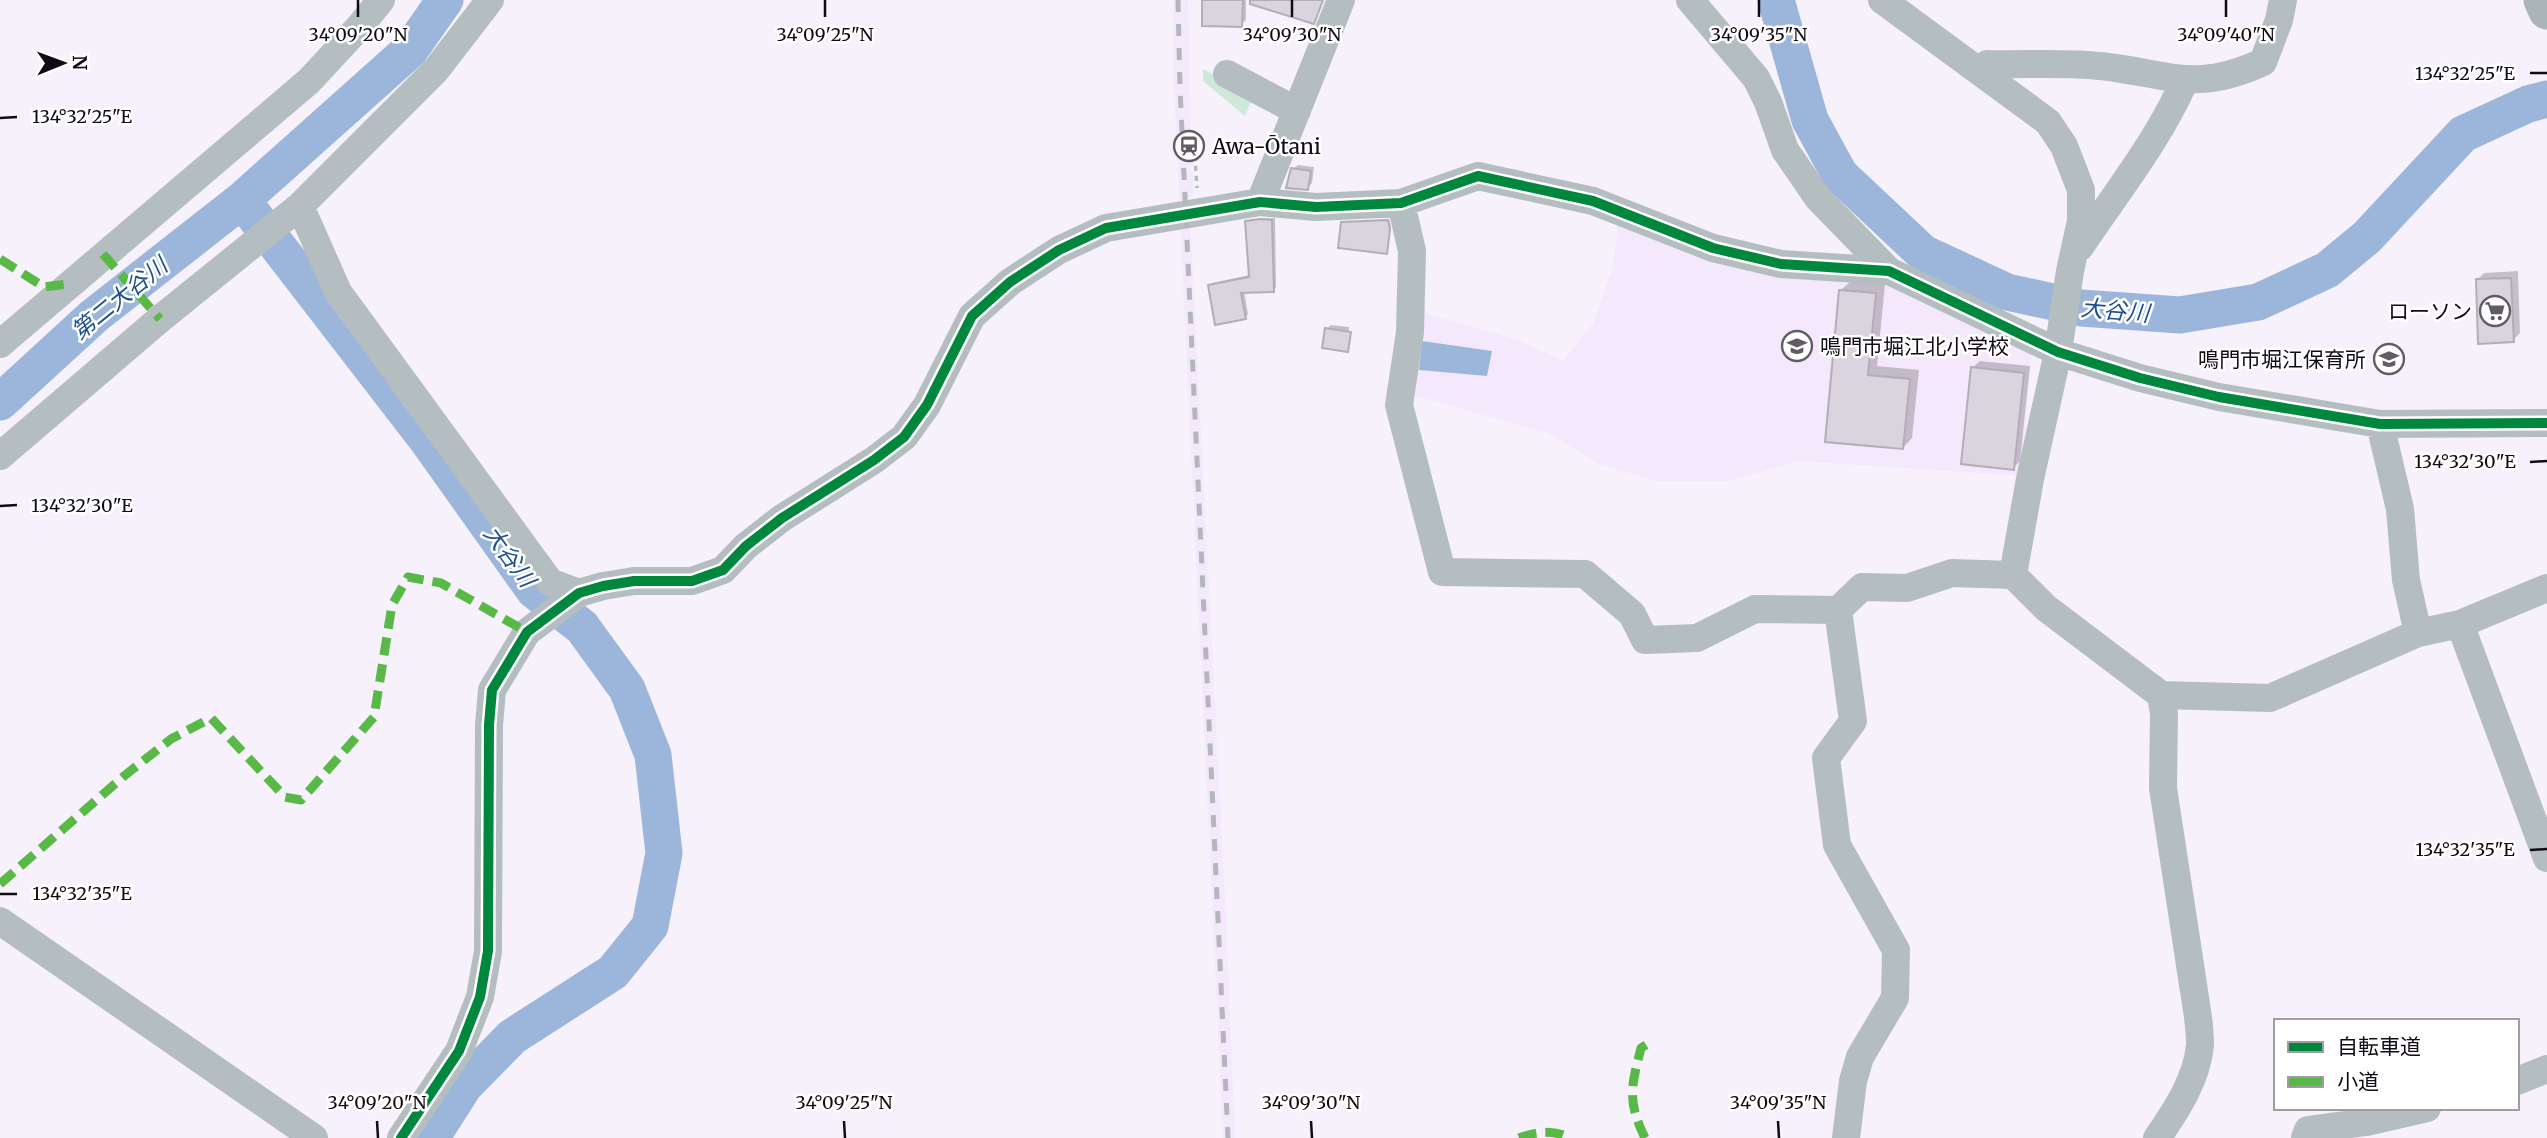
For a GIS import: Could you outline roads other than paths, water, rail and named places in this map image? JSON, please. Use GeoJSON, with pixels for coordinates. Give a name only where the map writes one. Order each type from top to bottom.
{"type":"FeatureCollection","features":[{"type":"Feature","properties":{"kind":"main road"},"geometry":{"type":"LineString","coordinates":[[2542,0],[2547,11]]}},
{"type":"Feature","properties":{"kind":"street"},"geometry":{"type":"LineString","coordinates":[[0,344],[309,81],[381,0]]}},
{"type":"Feature","properties":{"kind":"street"},"geometry":{"type":"LineString","coordinates":[[0,456],[160,319],[300,206],[436,70],[490,0]]}},
{"type":"Feature","properties":{"kind":"street"},"geometry":{"type":"LineString","coordinates":[[1260,202],[1341,0]]}},
{"type":"Feature","properties":{"kind":"street"},"geometry":{"type":"LineString","coordinates":[[1690,0],[1756,78],[1768,102],[1785,150],[1818,198],[1889,271]]}},
{"type":"Feature","properties":{"kind":"street"},"geometry":{"type":"LineString","coordinates":[[1882,0],[2048,122],[2064,146],[2081,190],[2081,221],[2013,575]]}},
{"type":"Feature","properties":{"kind":"street"},"geometry":{"type":"LineString","coordinates":[[1979,69],[1987,64],[2099,66],[2185,80],[2206,80],[2263,62],[2279,20],[2283,0]]}},
{"type":"Feature","properties":{"kind":"street"},"geometry":{"type":"LineString","coordinates":[[1227,74],[1297,111]]}},
{"type":"Feature","properties":{"kind":"street"},"geometry":{"type":"LineString","coordinates":[[2072,263],[2105,208],[2122,190],[2173,107],[2185,80]]}},
{"type":"Feature","properties":{"kind":"street"},"geometry":{"type":"LineString","coordinates":[[401,1138],[459,1051],[480,997],[488,951],[489,725],[492,690],[527,632],[573,597],[603,586],[634,581],[692,581],[723,570],[746,546],[782,518],[874,460],[904,437],[927,405],[972,316],[1010,282],[1059,250],[1106,228],[1260,202],[1317,207],[1401,203],[1478,176],[1593,201],[1713,248],[1781,264],[1889,271],[2140,378],[2219,397],[2380,424],[2547,423]]}},
{"type":"Feature","properties":{"kind":"street"},"geometry":{"type":"LineString","coordinates":[[1401,203],[1412,251],[1410,332],[1399,405],[1442,572],[1585,574],[1632,614],[1645,640],[1697,638],[1755,609],[1838,610],[1862,587],[1907,588],[1951,573],[2013,575],[2046,608],[2161,695],[2270,698],[2418,633],[2460,624],[2547,588]]}},
{"type":"Feature","properties":{"kind":"street"},"geometry":{"type":"LineString","coordinates":[[300,206],[338,292],[550,582],[573,597]]}},
{"type":"Feature","properties":{"kind":"street"},"geometry":{"type":"LineString","coordinates":[[2380,424],[2400,509],[2406,580],[2418,633]]}},
{"type":"Feature","properties":{"kind":"street"},"geometry":{"type":"LineString","coordinates":[[1838,610],[1853,721],[1826,758],[1837,845],[1896,950],[1895,998],[1860,1057],[1853,1081],[1846,1138]]}},
{"type":"Feature","properties":{"kind":"street"},"geometry":{"type":"LineString","coordinates":[[2460,624],[2547,858]]}},
{"type":"Feature","properties":{"kind":"street"},"geometry":{"type":"LineString","coordinates":[[2157,1138],[2178,1108],[2194,1069],[2200,1044],[2163,788],[2164,714],[2161,695]]}},
{"type":"Feature","properties":{"kind":"street"},"geometry":{"type":"LineString","coordinates":[[0,921],[314,1138]]}},
{"type":"Feature","properties":{"kind":"street"},"geometry":{"type":"LineString","coordinates":[[2519,1079],[2547,1069]]}},
{"type":"Feature","properties":{"kind":"street"},"geometry":{"type":"LineString","coordinates":[[2305,1138],[2308,1130],[2366,1122],[2418,1110]]}},
{"type":"Feature","properties":{"kind":"water"},"geometry":{"type":"Polygon","coordinates":[[[1422,341],[1492,351],[1487,376],[1419,370],[1422,341]]]}},
{"type":"Feature","properties":{"kind":"waterway","name":"第二大谷川"},"geometry":{"type":"LineString","coordinates":[[0,402],[94,316],[242,200],[410,50],[445,0]]}},
{"type":"Feature","properties":{"kind":"waterway","name":"大谷川"},"geometry":{"type":"LineString","coordinates":[[1776,0],[1810,120],[1840,175],[1923,253],[2007,292],[2081,308],[2180,315],[2258,302],[2327,270],[2367,237],[2463,134],[2528,104],[2547,99]]}},
{"type":"Feature","properties":{"kind":"waterway","name":"大谷川"},"geometry":{"type":"LineString","coordinates":[[242,200],[428,441],[534,590],[582,627],[627,689],[653,755],[664,853],[650,926],[613,972],[512,1037],[464,1086],[431,1138]]}},
{"type":"Feature","properties":{"kind":"railway"},"geometry":{"type":"LineString","coordinates":[[1178,0],[1228,1138]]}},
{"type":"Feature","properties":{"kind":"place","name":"Awa-Ōtani"},"geometry":{"type":"Point","coordinates":[1189,146]}},
{"type":"Feature","properties":{"kind":"place","name":"ローソン"},"geometry":{"type":"Point","coordinates":[2495,311]}},
{"type":"Feature","properties":{"kind":"place","name":"鳴門市堀江北小学校"},"geometry":{"type":"Point","coordinates":[1797,346]}},
{"type":"Feature","properties":{"kind":"place","name":"鳴門市堀江保育所"},"geometry":{"type":"Point","coordinates":[2389,359]}}]}
